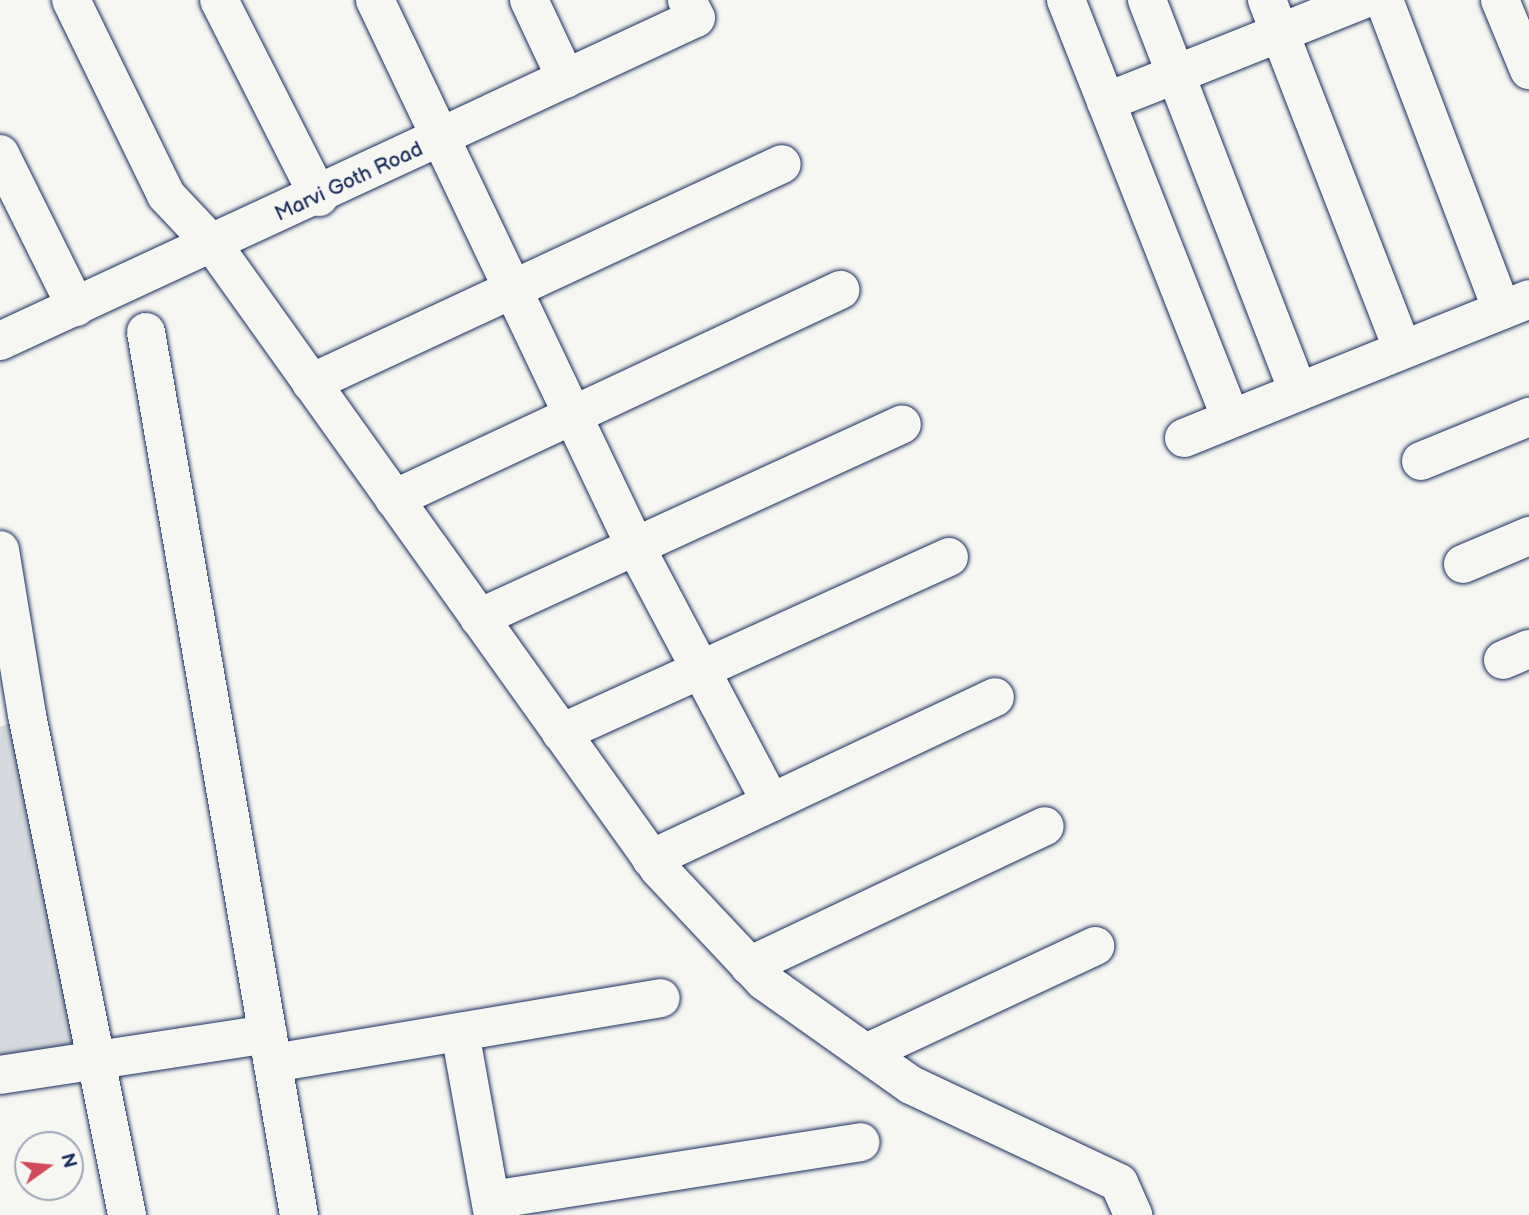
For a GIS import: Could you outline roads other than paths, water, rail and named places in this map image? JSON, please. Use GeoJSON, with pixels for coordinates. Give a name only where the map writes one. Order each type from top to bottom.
{"type":"FeatureCollection","features":[{"type":"Feature","properties":{"kind":"street"},"geometry":{"type":"LineString","coordinates":[[71,0],[166,195],[214,246],[651,859],[750,966],[866,1053],[911,1085],[1119,1183],[1133,1215]]}},
{"type":"Feature","properties":{"kind":"street"},"geometry":{"type":"LineString","coordinates":[[219,0],[319,197]]}},
{"type":"Feature","properties":{"kind":"street"},"geometry":{"type":"LineString","coordinates":[[374,0],[576,414],[633,542],[697,672],[771,803]]}},
{"type":"Feature","properties":{"kind":"street"},"geometry":{"type":"LineString","coordinates":[[529,0],[566,79]]}},
{"type":"Feature","properties":{"kind":"street"},"geometry":{"type":"LineString","coordinates":[[1066,0],[1231,418]]}},
{"type":"Feature","properties":{"kind":"street"},"geometry":{"type":"LineString","coordinates":[[1147,0],[1298,392]]}},
{"type":"Feature","properties":{"kind":"street"},"geometry":{"type":"LineString","coordinates":[[1266,0],[1403,349]]}},
{"type":"Feature","properties":{"kind":"street"},"geometry":{"type":"LineString","coordinates":[[1106,102],[1281,36],[1362,0]]}},
{"type":"Feature","properties":{"kind":"street"},"geometry":{"type":"LineString","coordinates":[[1184,438],[1516,304],[1384,0]]}},
{"type":"Feature","properties":{"kind":"street"},"geometry":{"type":"LineString","coordinates":[[1500,0],[1529,70]]}},
{"type":"Feature","properties":{"kind":"street","name":"Marvi Goth Road"},"geometry":{"type":"LineString","coordinates":[[0,341],[214,246],[566,79],[691,9]]}},
{"type":"Feature","properties":{"kind":"street"},"geometry":{"type":"LineString","coordinates":[[0,154],[76,307]]}},
{"type":"Feature","properties":{"kind":"street"},"geometry":{"type":"LineString","coordinates":[[311,383],[782,164]]}},
{"type":"Feature","properties":{"kind":"street"},"geometry":{"type":"LineString","coordinates":[[394,499],[841,290]]}},
{"type":"Feature","properties":{"kind":"street"},"geometry":{"type":"LineString","coordinates":[[146,332],[299,1215]]}},
{"type":"Feature","properties":{"kind":"street"},"geometry":{"type":"LineString","coordinates":[[1420,461],[1529,417]]}},
{"type":"Feature","properties":{"kind":"street"},"geometry":{"type":"LineString","coordinates":[[479,618],[633,542],[902,424]]}},
{"type":"Feature","properties":{"kind":"street"},"geometry":{"type":"LineString","coordinates":[[1463,565],[1529,536]]}},
{"type":"Feature","properties":{"kind":"street"},"geometry":{"type":"LineString","coordinates":[[0,550],[13,721],[98,1060],[127,1215]]}},
{"type":"Feature","properties":{"kind":"street"},"geometry":{"type":"LineString","coordinates":[[561,733],[949,557]]}},
{"type":"Feature","properties":{"kind":"street"},"geometry":{"type":"LineString","coordinates":[[651,859],[995,697]]}},
{"type":"Feature","properties":{"kind":"street"},"geometry":{"type":"LineString","coordinates":[[750,966],[1045,826]]}},
{"type":"Feature","properties":{"kind":"street"},"geometry":{"type":"LineString","coordinates":[[866,1053],[1095,946]]}},
{"type":"Feature","properties":{"kind":"street"},"geometry":{"type":"LineString","coordinates":[[0,1075],[98,1060],[270,1049],[460,1032],[661,998]]}},
{"type":"Feature","properties":{"kind":"street"},"geometry":{"type":"LineString","coordinates":[[460,1032],[492,1208],[860,1142]]}}]}
